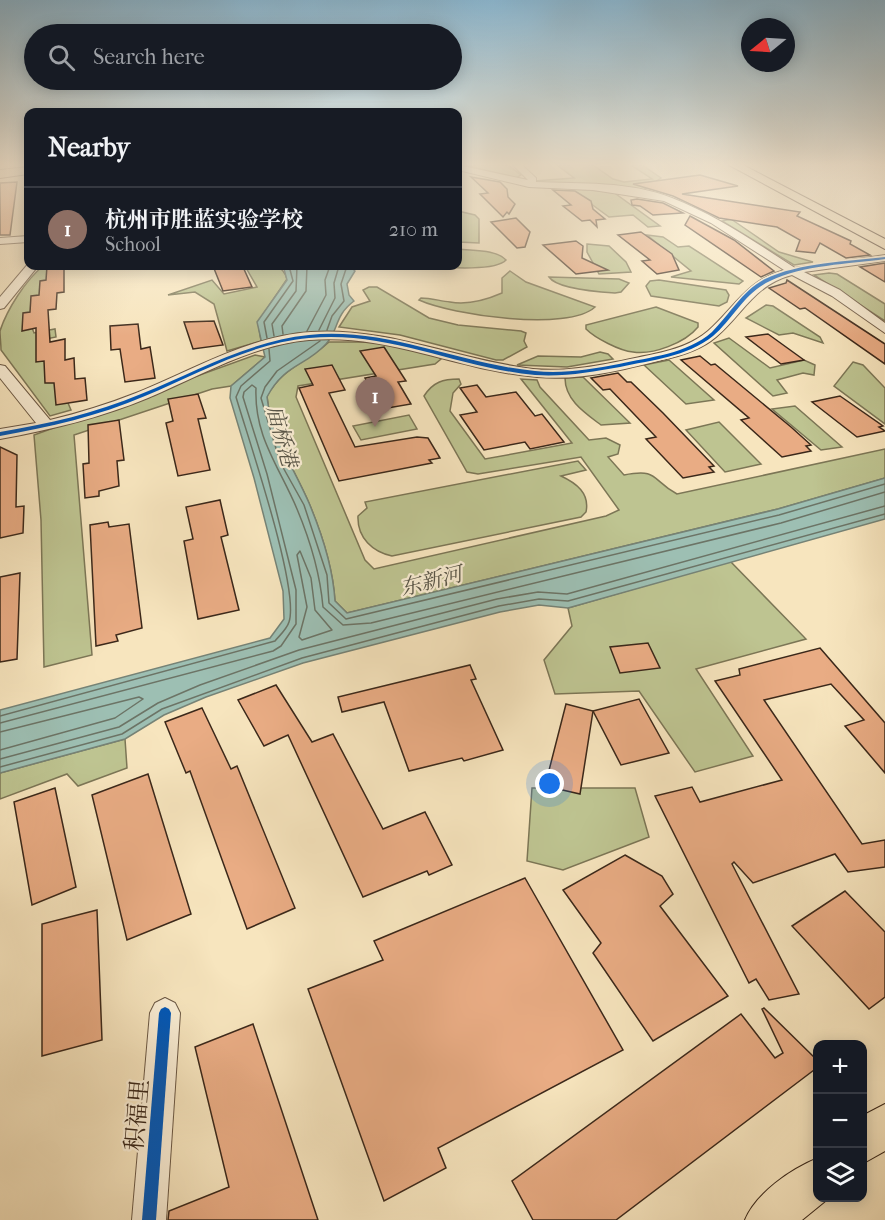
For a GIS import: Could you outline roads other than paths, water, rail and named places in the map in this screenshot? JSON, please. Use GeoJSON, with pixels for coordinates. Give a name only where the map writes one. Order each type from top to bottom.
{"type":"FeatureCollection","features":[{"type":"Feature","properties":{"kind":"main road"},"geometry":{"type":"LineString","coordinates":[[842,222],[885,245]]}},
{"type":"Feature","properties":{"kind":"main road"},"geometry":{"type":"LineString","coordinates":[[853,222],[885,239]]}},
{"type":"Feature","properties":{"kind":"main road"},"geometry":{"type":"LineString","coordinates":[[867,1139],[885,1125]]}},
{"type":"Feature","properties":{"kind":"main road"},"geometry":{"type":"LineString","coordinates":[[767,1220],[813,1183]]}},
{"type":"Feature","properties":{"kind":"street"},"geometry":{"type":"LineString","coordinates":[[716,222],[794,272],[836,293],[885,329]]}},
{"type":"Feature","properties":{"kind":"street"},"geometry":{"type":"LineString","coordinates":[[0,241],[24,239]]}},
{"type":"Feature","properties":{"kind":"street"},"geometry":{"type":"LineString","coordinates":[[0,434],[47,426],[138,397],[275,342],[308,336],[357,336],[407,343],[505,369],[537,374],[575,372],[632,363],[696,346],[713,333],[757,285],[779,275],[885,258]]}},
{"type":"Feature","properties":{"kind":"street"},"geometry":{"type":"LineString","coordinates":[[0,305],[29,270]]}},
{"type":"Feature","properties":{"kind":"street"},"geometry":{"type":"LineString","coordinates":[[0,369],[47,426]]}},
{"type":"Feature","properties":{"kind":"street","name":"积福里"},"geometry":{"type":"LineString","coordinates":[[148,1220],[165,1013]]}},
{"type":"Feature","properties":{"kind":"water"},"geometry":{"type":"Polygon","coordinates":[[[284,270],[355,271],[347,284],[349,295],[354,301],[343,312],[330,339],[318,352],[280,378],[267,397],[278,438],[309,503],[322,539],[332,576],[335,601],[347,613],[778,509],[885,478],[885,519],[568,608],[539,605],[500,612],[303,663],[206,697],[164,715],[125,739],[0,773],[0,710],[270,638],[284,619],[283,591],[254,478],[230,398],[231,386],[265,357],[257,322],[287,280],[284,270]]]}},
{"type":"Feature","properties":{"kind":"place","name":"杭州市胜蓝实验学校"},"geometry":{"type":"Point","coordinates":[375,427]}},
{"type":"Feature","properties":{"kind":"water label","name":"庙桥港"},"geometry":{"type":"Point","coordinates":[282,436]}},
{"type":"Feature","properties":{"kind":"water label","name":"东新河"},"geometry":{"type":"Point","coordinates":[431,581]}}]}
